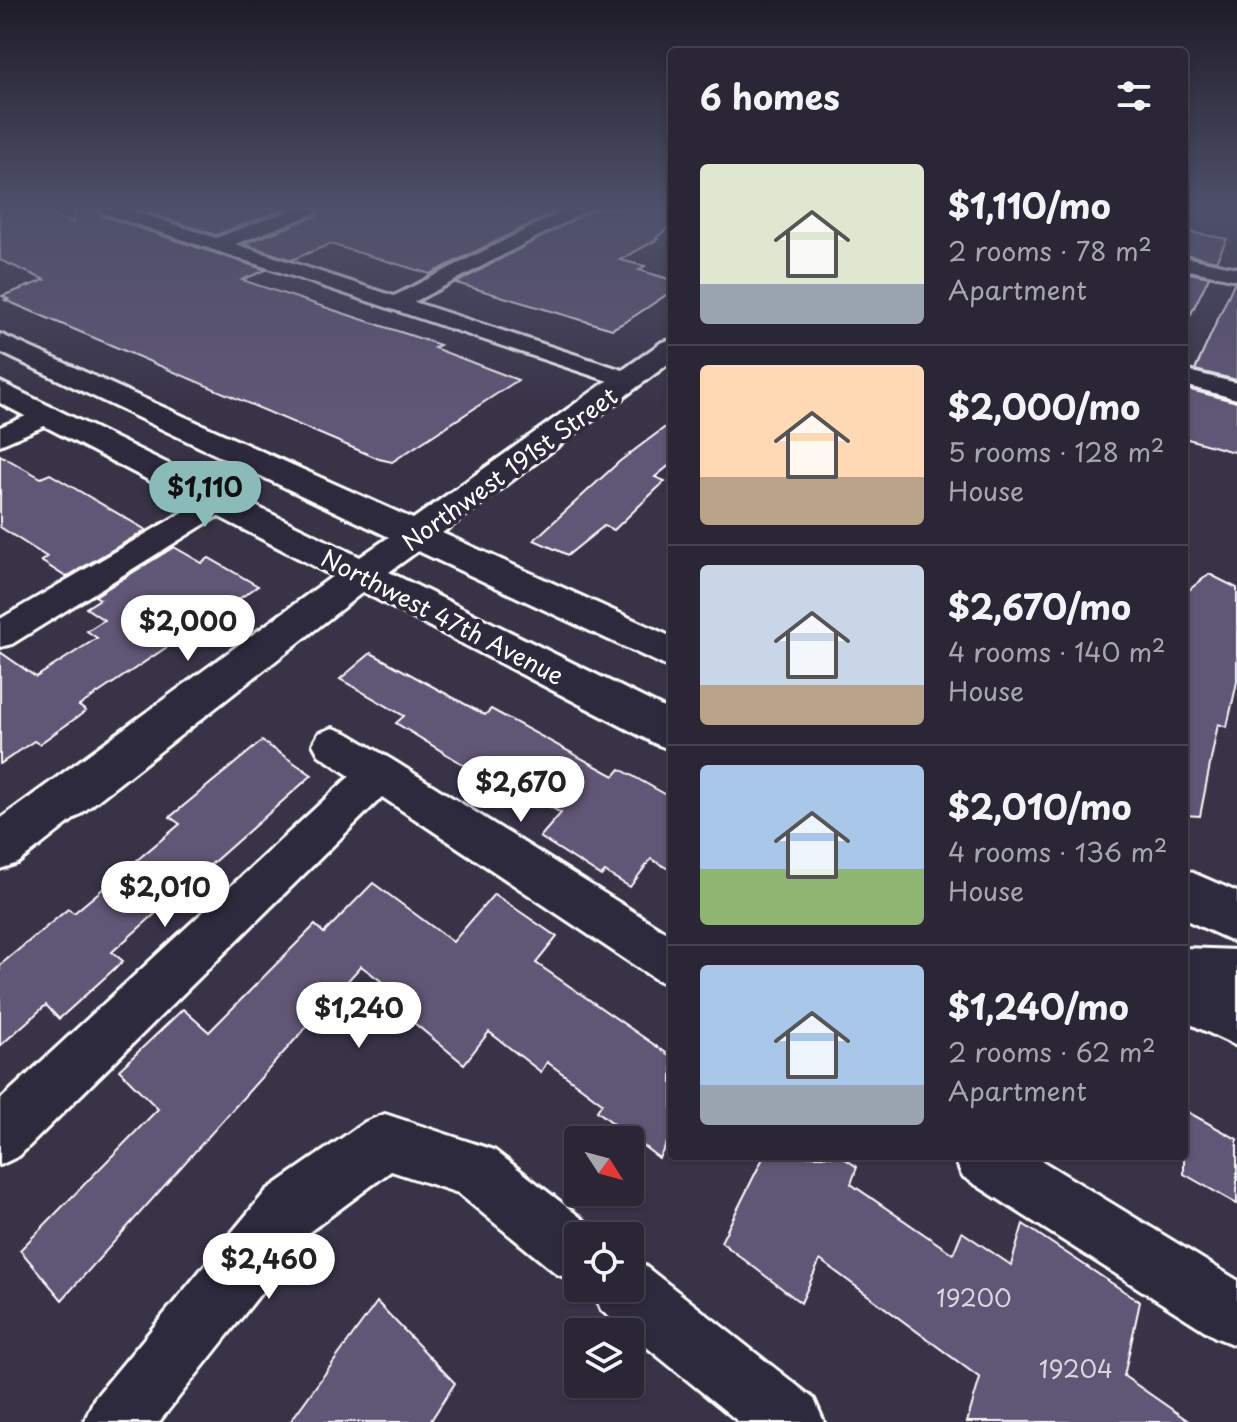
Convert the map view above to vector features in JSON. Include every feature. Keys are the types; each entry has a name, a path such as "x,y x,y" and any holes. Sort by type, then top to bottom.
{"main road":[{"path":"0,342 668,652"},
{"name":"Northwest 191st Street","path":"0,847 362,574 668,351"},
{"name":"Northwest 47th Avenue","path":"0,391 668,730"},
{"path":"1188,895 1237,918"},
{"path":"1188,976 1237,978"},
{"path":"1188,993 1237,1017"}],"street":[{"path":"315,275 629,380"},
{"path":"398,302 450,275"},
{"path":"1188,378 1237,391"},
{"path":"0,437 47,415"},
{"path":"8,620 219,503"},
{"path":"333,744 668,960"},
{"path":"0,1137 380,773"},
{"path":"117,1422 288,1211 385,1142 474,1170 564,1242"},
{"path":"988,1160 1237,1315"},
{"path":"641,1302 791,1422"}],"building":[{"path":"35,275 253,275 242,280 440,345 434,348 518,380 392,462 5,300 8,299 2,296 45,280"},
{"path":"470,275 657,275 668,279 668,294 612,329 456,283"},
{"path":"1188,275 1209,277 1188,320"},
{"path":"1234,283 1237,283 1237,380 1195,370"},
{"path":"1188,389 1237,402 1237,453 1188,439"},
{"path":"668,425 668,466 655,477 665,481 614,530 604,526 568,555 534,540 620,461"},
{"path":"0,455 41,478 50,474 146,530 66,577 41,561 47,557 0,527"},
{"path":"174,547 202,563 209,558 258,586 79,706 86,711 39,744 34,741 0,764 0,652 36,677 97,638 87,631 104,620 86,608 100,599 95,596"},
{"path":"1209,574 1237,588 1237,682 1227,727 1218,724 1200,816 1188,815 1188,591"},
{"path":"371,653 485,715 491,709 614,776 620,769 668,796 668,869 651,859 630,887 605,872 601,876 540,837 561,813 495,776 490,781 396,723 404,716 340,679"},
{"path":"262,741 312,775 112,952 123,961 59,1019 46,1005 0,1046 0,965 68,909 74,913 180,824 170,817"},
{"path":"373,883 453,942 494,894 557,937 536,963 668,1054 668,1141 659,1158 644,1147 644,1126 617,1126 597,1111 602,1103 547,1062 541,1072 489,1032 464,1064 408,1018 417,1008 361,966 62,1300 20,1250 158,1109 119,1070 183,1009 209,1032 315,925 324,933"},
{"path":"1188,1112 1237,1139 1237,1204 1184,1174 1184,1160 1188,1160"},
{"path":"762,1160 847,1160 857,1167 851,1184 953,1254 962,1232 1011,1265 1023,1224 1140,1302 1124,1376 1190,1422 967,1422 980,1378 820,1260 801,1303 721,1242"},
{"path":"377,1302 455,1383 430,1422 290,1422"}]}
